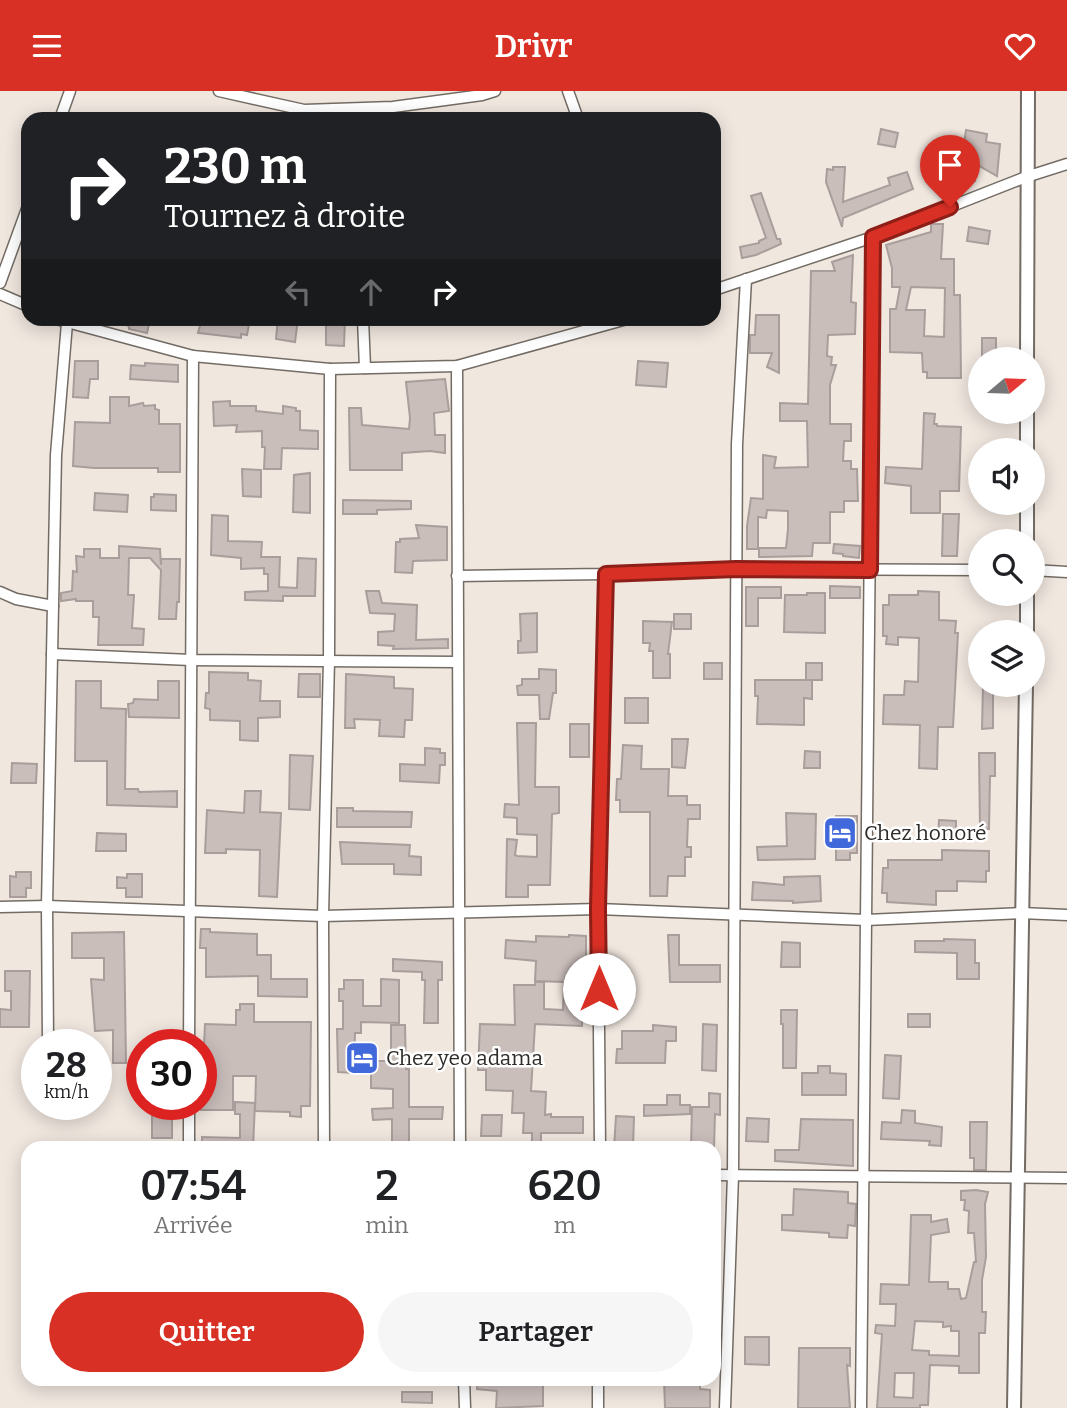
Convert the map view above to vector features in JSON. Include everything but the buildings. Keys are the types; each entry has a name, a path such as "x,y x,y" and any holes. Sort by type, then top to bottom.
{"street":[{"path":"62,112 70,91"},
{"path":"219,91 304,110 329,112"},
{"path":"365,112 495,91"},
{"path":"568,91 576,112"},
{"path":"1027,347 1028,91"},
{"path":"721,288 873,237 1067,164"},
{"path":"0,283 21,225"},
{"path":"862,1408 873,237"},
{"path":"726,1408 733,1175 737,444 746,279"},
{"path":"0,294 21,303"},
{"path":"48,1029 47,906 57,454 67,326"},
{"path":"78,326 192,356 330,369 457,366 602,326"},
{"path":"363,326 365,368"},
{"path":"189,1029 192,356"},
{"path":"457,366 460,1141"},
{"path":"324,1141 323,916 329,660 330,369"},
{"path":"457,576 736,569 968,570"},
{"path":"1045,571 1067,572"},
{"path":"600,1141 598,909 606,574"},
{"path":"0,592 16,599 53,606"},
{"path":"52,654 191,660 457,663"},
{"path":"1014,1408 1026,697"},
{"path":"0,907 47,906 323,916 598,909 866,920 1021,913 1067,915"},
{"path":"189,1120 189,1141"},
{"path":"721,1175 1067,1178"},
{"path":"464,1386 465,1408"},
{"path":"598,1386 598,1408"}],"place":[{"name":"Chez honoré","path":"840,833"},
{"name":"Chez yeo adama","path":"362,1058"}],"route":[{"path":"599,989 598,909 606,574 736,569 870,570 873,237 950,207"}]}
